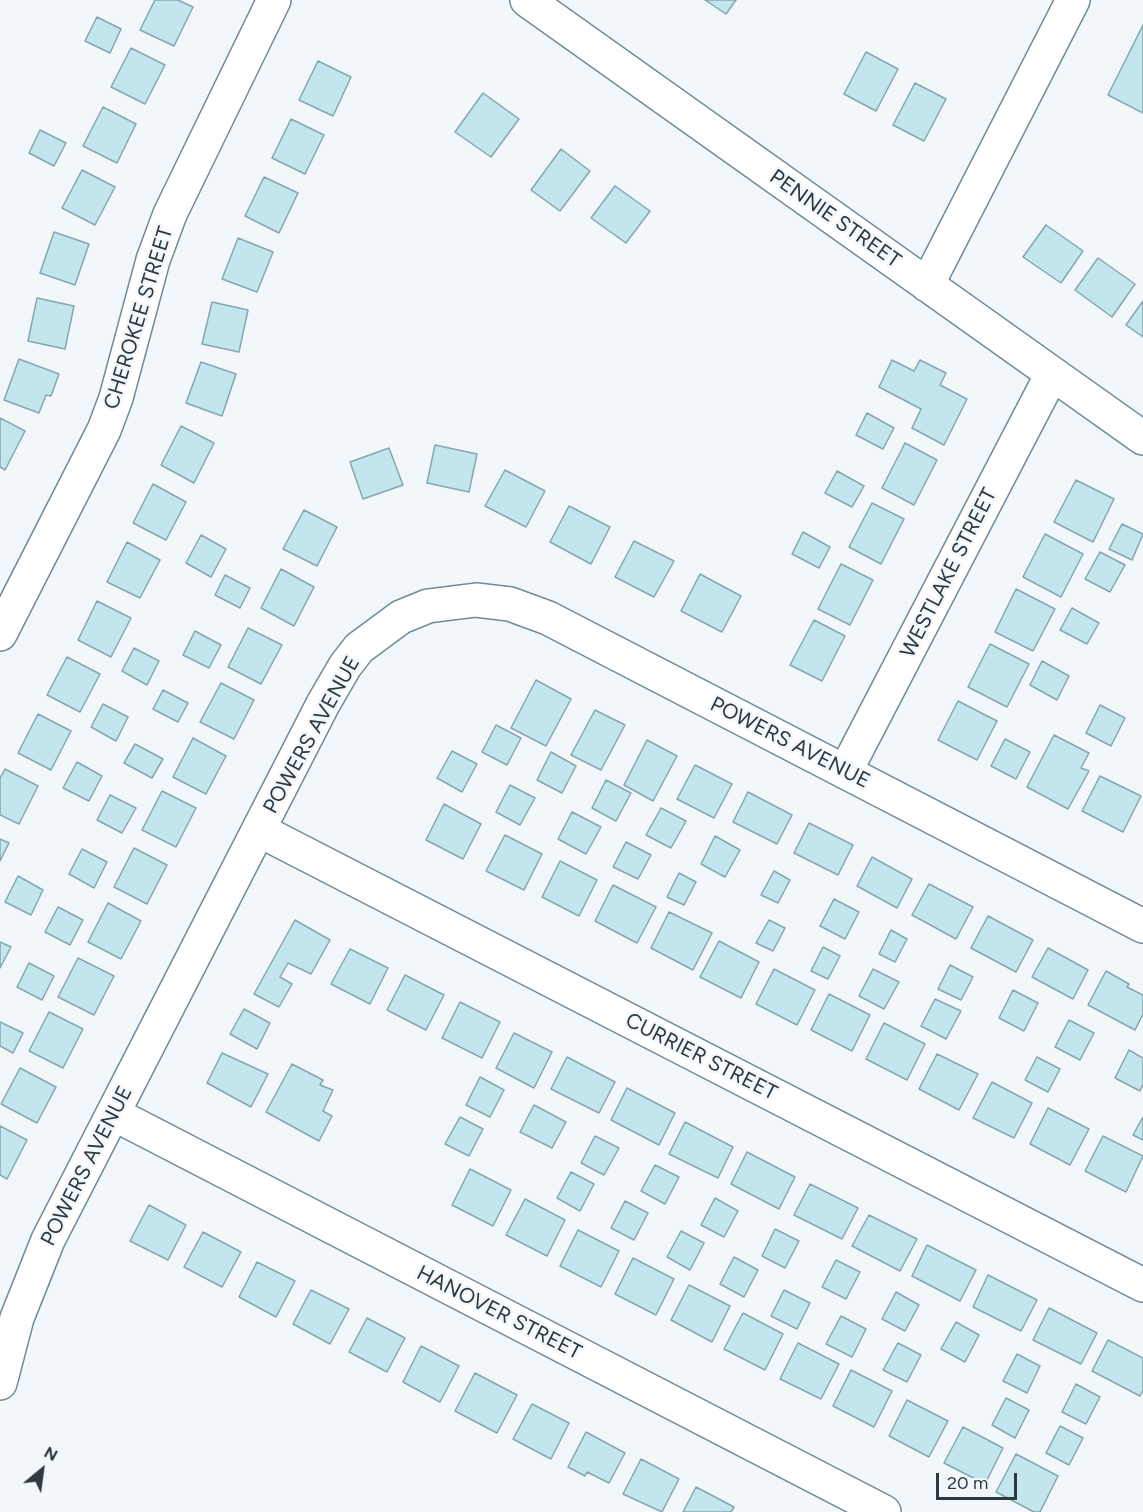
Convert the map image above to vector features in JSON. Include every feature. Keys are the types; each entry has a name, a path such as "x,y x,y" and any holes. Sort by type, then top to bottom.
{"street":[{"name":"CHEROKEE STREET","path":"0,634 104,430 116,398 153,260 170,214 274,0"},
{"name":"PENNIE STREET","path":"527,0 1143,438"},
{"path":"927,285 1073,0"},
{"name":"WESTLAKE STREET","path":"845,772 1052,374"},
{"name":"POWERS AVENUE","path":"0,1383 9,1315 323,704 345,666 359,648 379,631 401,617 450,601 476,600 510,604 548,618 1143,926"},
{"name":"CURRIER STREET","path":"259,830 1143,1285"},
{"name":"HANOVER STREET","path":"114,1114 884,1512"}],"building":[{"path":"155,0 178,0 193,7 174,46 140,30"},
{"path":"705,0 736,0 726,14"},
{"path":"97,17 121,29 110,53 85,41"},
{"path":"1143,25 1143,113 1108,95"},
{"path":"131,48 165,65 145,104 111,87"},
{"path":"866,52 898,69 876,111 844,94"},
{"path":"318,61 351,77 333,116 299,100"},
{"path":"915,83 946,99 924,141 893,125"},
{"path":"483,93 519,119 491,157 455,132"},
{"path":"103,107 136,124 117,163 83,146"},
{"path":"291,119 324,135 305,174 272,158"},
{"path":"40,130 66,143 54,166 29,153"},
{"path":"561,149 590,171 560,211 531,190"},
{"path":"82,170 115,187 95,225 62,208"},
{"path":"264,177 298,193 279,233 245,216"},
{"path":"615,186 650,211 626,243 591,218"},
{"path":"1046,225 1083,251 1061,283 1023,257"},
{"path":"54,232 89,244 75,285 40,273"},
{"path":"238,238 273,252 257,292 222,279"},
{"path":"1098,258 1135,284 1112,317 1075,290"},
{"path":"37,298 74,306 65,349 28,341"},
{"path":"1143,301 1143,337 1126,325"},
{"path":"212,302 248,310 239,352 202,344"},
{"path":"19,359 59,374 51,396 46,395 39,413 4,400"},
{"path":"892,360 914,371 920,360 946,373 940,385 967,399 944,445 912,428 921,409 879,387"},
{"path":"201,362 236,374 222,416 186,403"},
{"path":"867,413 894,428 883,449 856,435"},
{"path":"0,418 25,431 5,470 0,467"},
{"path":"181,426 214,443 194,483 161,465"},
{"path":"905,443 937,460 914,505 882,488"},
{"path":"435,445 477,454 469,492 427,483"},
{"path":"389,448 403,485 363,499 350,462"},
{"path":"505,470 545,491 526,527 485,506"},
{"path":"837,471 864,486 852,507 825,493"},
{"path":"1076,480 1114,499 1093,542 1054,522"},
{"path":"153,484 186,502 166,540 133,523"},
{"path":"872,503 904,519 881,564 849,547"},
{"path":"569,506 610,527 591,564 550,542"},
{"path":"304,510 337,527 317,566 283,549"},
{"path":"1122,524 1143,534 1132,560 1109,549"},
{"path":"803,532 830,547 819,568 792,554"},
{"path":"1045,534 1083,554 1061,597 1023,577"},
{"path":"201,535 226,549 211,577 186,563"},
{"path":"634,541 674,561 654,597 615,577"},
{"path":"127,542 160,560 140,598 107,582"},
{"path":"1100,552 1125,565 1110,592 1085,579"},
{"path":"841,564 873,580 850,625 818,609"},
{"path":"281,569 314,587 294,626 261,608"},
{"path":"700,574 741,596 722,632 681,611"},
{"path":"225,575 250,588 240,608 215,595"},
{"path":"1016,589 1055,609 1033,651 995,632"},
{"path":"97,601 131,618 111,657 78,640"},
{"path":"1072,608 1099,623 1087,644 1060,630"},
{"path":"814,620 845,636 822,681 790,665"},
{"path":"248,628 282,645 261,684 228,667"},
{"path":"195,631 221,645 209,668 183,655"},
{"path":"990,644 1029,664 1007,707 968,687"},
{"path":"134,648 159,661 147,685 122,671"},
{"path":"67,657 100,674 80,712 47,695"},
{"path":"1042,661 1069,676 1057,700 1030,685"},
{"path":"536,680 571,699 546,746 511,728"},
{"path":"221,683 254,700 234,739 200,722"},
{"path":"163,690 188,703 178,722 153,709"},
{"path":"958,701 997,721 977,760 938,740"},
{"path":"103,704 128,717 116,741 91,727"},
{"path":"1100,705 1125,718 1111,746 1086,733"},
{"path":"595,710 625,725 601,770 571,755"},
{"path":"38,714 71,731 51,770 18,753"},
{"path":"496,725 521,738 507,765 482,752"},
{"path":"1054,735 1089,753 1081,768 1089,771 1068,809 1027,787"},
{"path":"193,738 226,756 206,794 173,777"},
{"path":"1005,739 1030,752 1016,779 991,766"},
{"path":"647,740 677,756 653,801 624,785"},
{"path":"135,744 163,759 152,778 124,763"},
{"path":"452,751 477,764 462,792 437,778"},
{"path":"551,752 576,766 562,793 537,780"},
{"path":"77,762 102,776 89,801 63,788"},
{"path":"695,765 732,784 714,818 677,799"},
{"path":"5,769 38,786 19,824 0,815 0,778"},
{"path":"1100,776 1141,796 1123,832 1082,811"},
{"path":"606,780 631,793 616,821 592,808"},
{"path":"510,785 535,798 520,825 496,812"},
{"path":"162,791 196,808 176,847 142,830"},
{"path":"748,792 792,815 777,844 733,822"},
{"path":"110,795 136,808 122,833 97,820"},
{"path":"444,804 481,824 463,859 426,840"},
{"path":"661,808 686,821 671,848 646,835"},
{"path":"572,812 601,827 586,854 558,839"},
{"path":"809,823 853,845 838,875 794,853"},
{"path":"505,835 542,854 524,890 486,871"},
{"path":"715,836 740,850 725,877 701,864"},
{"path":"0,839 9,843 0,861"},
{"path":"626,842 651,855 638,879 613,867"},
{"path":"134,848 167,865 147,904 114,887"},
{"path":"82,849 107,862 94,888 69,874"},
{"path":"872,857 912,879 897,908 857,886"},
{"path":"560,861 597,880 579,916 542,897"},
{"path":"774,871 790,880 778,903 761,895"},
{"path":"679,873 696,882 684,905 667,897"},
{"path":"18,876 43,890 31,915 5,902"},
{"path":"929,884 973,907 956,939 912,915"},
{"path":"613,885 656,907 637,943 595,921"},
{"path":"834,899 859,912 845,939 820,926"},
{"path":"108,903 141,921 121,959 88,942"},
{"path":"58,907 83,920 70,945 45,932"},
{"path":"669,912 712,933 693,970 651,948"},
{"path":"988,916 1033,940 1016,972 971,948"},
{"path":"295,920 330,940 311,974 288,963 280,977 292,984 279,1007 254,994"},
{"path":"769,920 785,928 773,951 756,943"},
{"path":"891,930 907,939 895,962 879,954"},
{"path":"719,941 759,962 741,998 700,977"},
{"path":"0,942 11,947 0,968"},
{"path":"823,947 840,956 828,979 811,971"},
{"path":"1048,948 1088,970 1073,999 1032,977"},
{"path":"350,949 388,968 370,1004 331,984"},
{"path":"78,958 114,976 94,1015 58,997"},
{"path":"29,963 54,976 42,1000 17,987"},
{"path":"950,965 973,977 961,1000 938,989"},
{"path":"774,969 815,990 797,1025 756,1004"},
{"path":"873,969 899,982 884,1009 859,996"},
{"path":"1106,971 1129,984 1127,987 1143,995 1143,1014 1135,1030 1088,1005"},
{"path":"405,975 444,995 426,1030 387,1010"},
{"path":"1013,990 1038,1003 1024,1031 999,1018"},
{"path":"829,994 870,1015 852,1051 811,1030"},
{"path":"935,999 961,1011 946,1039 921,1026"},
{"path":"460,1002 500,1022 482,1058 442,1038"},
{"path":"244,1009 270,1023 257,1049 230,1034"},
{"path":"49,1012 83,1029 63,1068 29,1051"},
{"path":"1069,1020 1094,1033 1080,1060 1055,1047"},
{"path":"0,1022 23,1033 13,1053 0,1046"},
{"path":"884,1023 925,1044 907,1080 866,1059"},
{"path":"514,1033 552,1052 534,1088 496,1068"},
{"path":"1129,1050 1143,1058 1143,1084 1140,1091 1115,1078"},
{"path":"222,1053 268,1074 251,1107 207,1083"},
{"path":"937,1054 978,1074 959,1110 919,1089"},
{"path":"567,1057 615,1082 599,1113 551,1089"},
{"path":"1037,1057 1060,1069 1048,1092 1025,1080"},
{"path":"292,1064 323,1080 320,1085 333,1090 323,1111 332,1116 319,1141 266,1112"},
{"path":"20,1068 56,1087 37,1123 1,1104"},
{"path":"480,1077 504,1090 490,1117 466,1105"},
{"path":"992,1082 1032,1103 1014,1138 973,1118"},
{"path":"627,1088 675,1113 659,1145 611,1120"},
{"path":"534,1105 566,1122 552,1148 520,1132"},
{"path":"1048,1108 1089,1129 1070,1165 1030,1144"},
{"path":"460,1117 483,1129 469,1156 445,1144"},
{"path":"1143,1117 1143,1140 1133,1135"},
{"path":"685,1122 733,1147 718,1178 669,1154"},
{"path":"0,1126 27,1140 7,1179 0,1175"},
{"path":"595,1136 619,1148 604,1175 581,1163"},
{"path":"1103,1136 1143,1156 1126,1192 1085,1171"},
{"path":"747,1152 795,1177 779,1209 731,1184"},
{"path":"655,1165 679,1177 665,1204 641,1191"},
{"path":"470,1169 511,1190 493,1226 452,1205"},
{"path":"571,1172 594,1184 580,1211 557,1198"},
{"path":"810,1184 858,1208 842,1239 794,1215"},
{"path":"715,1198 738,1211 724,1237 701,1225"},
{"path":"525,1199 565,1220 547,1256 506,1235"},
{"path":"625,1201 648,1213 634,1240 611,1228"},
{"path":"149,1205 186,1225 168,1260 130,1241"},
{"path":"869,1215 917,1239 900,1271 852,1246"},
{"path":"775,1229 799,1241 785,1268 762,1256"},
{"path":"578,1230 619,1251 601,1287 560,1266"},
{"path":"681,1231 704,1243 690,1270 667,1257"},
{"path":"203,1232 241,1252 222,1287 184,1267"},
{"path":"927,1245 976,1270 960,1301 912,1276"},
{"path":"734,1257 758,1270 744,1297 720,1284"},
{"path":"633,1258 674,1279 656,1315 615,1294"},
{"path":"836,1260 860,1272 846,1299 822,1287"},
{"path":"257,1262 295,1281 276,1317 239,1297"},
{"path":"988,1275 1037,1300 1021,1331 973,1307"},
{"path":"689,1285 730,1306 712,1342 671,1320"},
{"path":"311,1290 349,1309 330,1344 293,1324"},
{"path":"784,1290 810,1303 797,1329 771,1316"},
{"path":"896,1292 919,1305 905,1331 882,1319"},
{"path":"1049,1308 1097,1333 1081,1364 1033,1340"},
{"path":"743,1313 783,1334 765,1370 724,1349"},
{"path":"841,1316 866,1329 852,1357 826,1344"},
{"path":"367,1318 405,1338 387,1372 349,1352"},
{"path":"956,1322 979,1335 965,1362 941,1349"},
{"path":"1108,1340 1143,1358 1143,1390 1140,1396 1092,1371"},
{"path":"798,1343 839,1364 821,1399 780,1379"},
{"path":"898,1343 921,1355 907,1382 883,1370"},
{"path":"421,1346 459,1366 440,1402 403,1382"},
{"path":"1017,1354 1040,1366 1027,1393 1003,1381"},
{"path":"851,1370 892,1391 874,1427 833,1406"},
{"path":"475,1373 517,1395 497,1433 455,1411"},
{"path":"1076,1384 1100,1397 1086,1424 1062,1412"},
{"path":"1006,1398 1029,1410 1015,1438 992,1425"},
{"path":"907,1400 948,1421 929,1457 889,1436"},
{"path":"532,1404 569,1423 551,1459 513,1439"},
{"path":"1060,1426 1083,1438 1069,1465 1046,1453"},
{"path":"963,1427 1003,1448 985,1484 944,1463"},
{"path":"586,1432 625,1453 609,1483 587,1472 585,1476 568,1467"},
{"path":"1016,1454 1058,1476 1040,1512 1034,1512 996,1492"},
{"path":"641,1459 679,1479 662,1512 623,1494"},
{"path":"696,1487 734,1507 731,1512 683,1512"}]}
